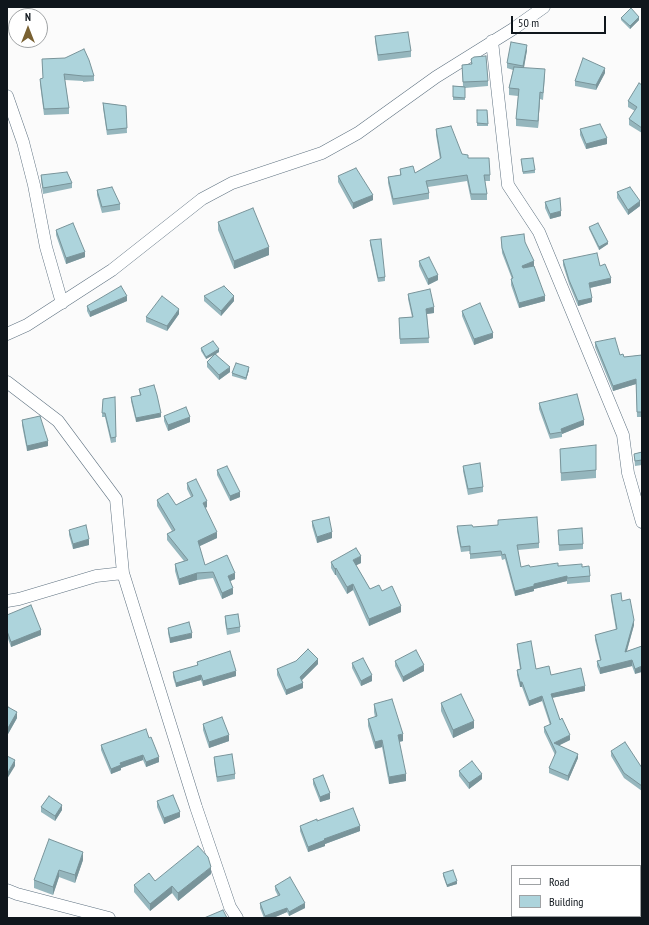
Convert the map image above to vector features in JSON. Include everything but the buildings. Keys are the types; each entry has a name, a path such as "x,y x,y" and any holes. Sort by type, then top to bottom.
{"street":[{"path":"7,334 27,325 112,270 202,199 232,183 322,153 358,133 436,77 513,29 544,7"},
{"path":"492,41 508,185 539,232 623,435 628,473 642,522"},
{"path":"7,96 23,142 34,185 46,247 62,303"},
{"path":"7,382 58,421 116,499 123,573 196,807 230,907 237,918"},
{"path":"7,601 19,599 96,576 123,573"},
{"path":"7,890 17,894 109,918"}]}
